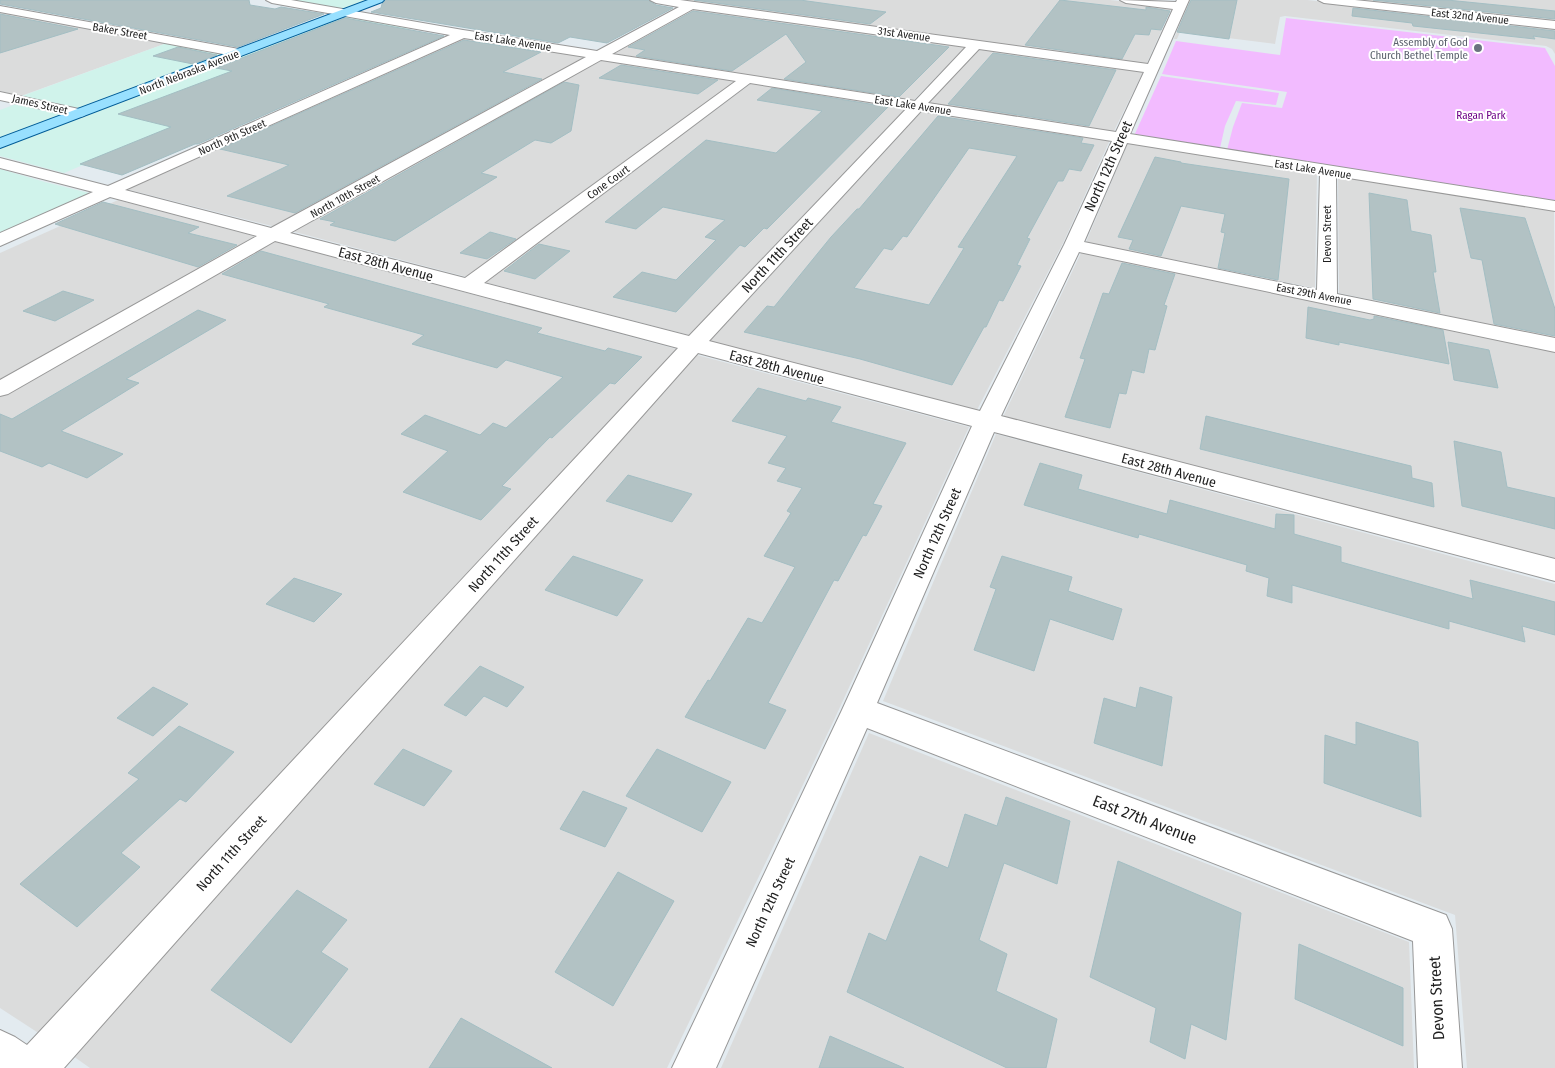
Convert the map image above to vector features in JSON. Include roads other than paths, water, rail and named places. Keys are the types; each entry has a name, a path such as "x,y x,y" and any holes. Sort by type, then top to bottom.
{"main road":[{"name":"North Nebraska Avenue","path":"0,143 378,0"}],"street":[{"name":"East Lake Avenue","path":"272,0 463,34 600,54 1555,206"},
{"name":"31st Avenue","path":"656,0 1153,68"},
{"path":"1126,0 1181,3"},
{"name":"East 32nd Avenue","path":"1324,0 1555,25"},
{"name":"North 12th Street","path":"694,1068 858,710 986,422 1073,245 1181,3"},
{"name":"North 10th Street","path":"0,389 274,234 691,5"},
{"name":"Baker Street","path":"0,9 239,53"},
{"name":"North 9th Street","path":"0,240 463,34"},
{"name":"North 11th Street","path":"35,1068 693,345 976,44"},
{"name":"Cone Court","path":"468,286 749,78"},
{"name":"James Street","path":"0,96 79,113"},
{"name":"East 28th Avenue","path":"0,163 1555,570"},
{"name":"Devon Street","path":"1327,296 1328,171"},
{"name":"East 29th Avenue","path":"1073,245 1327,296 1555,345"},
{"name":"East 27th Avenue","path":"858,710 1432,929"},
{"name":"Devon Street","path":"1432,929 1440,1068"},
{"path":"0,1052 23,1068"}],"place":[{"name":"Assembly of God Church Bethel Temple","path":"1478,48"}],"park label":[{"name":"Ragan Park","path":"1481,115"}]}
